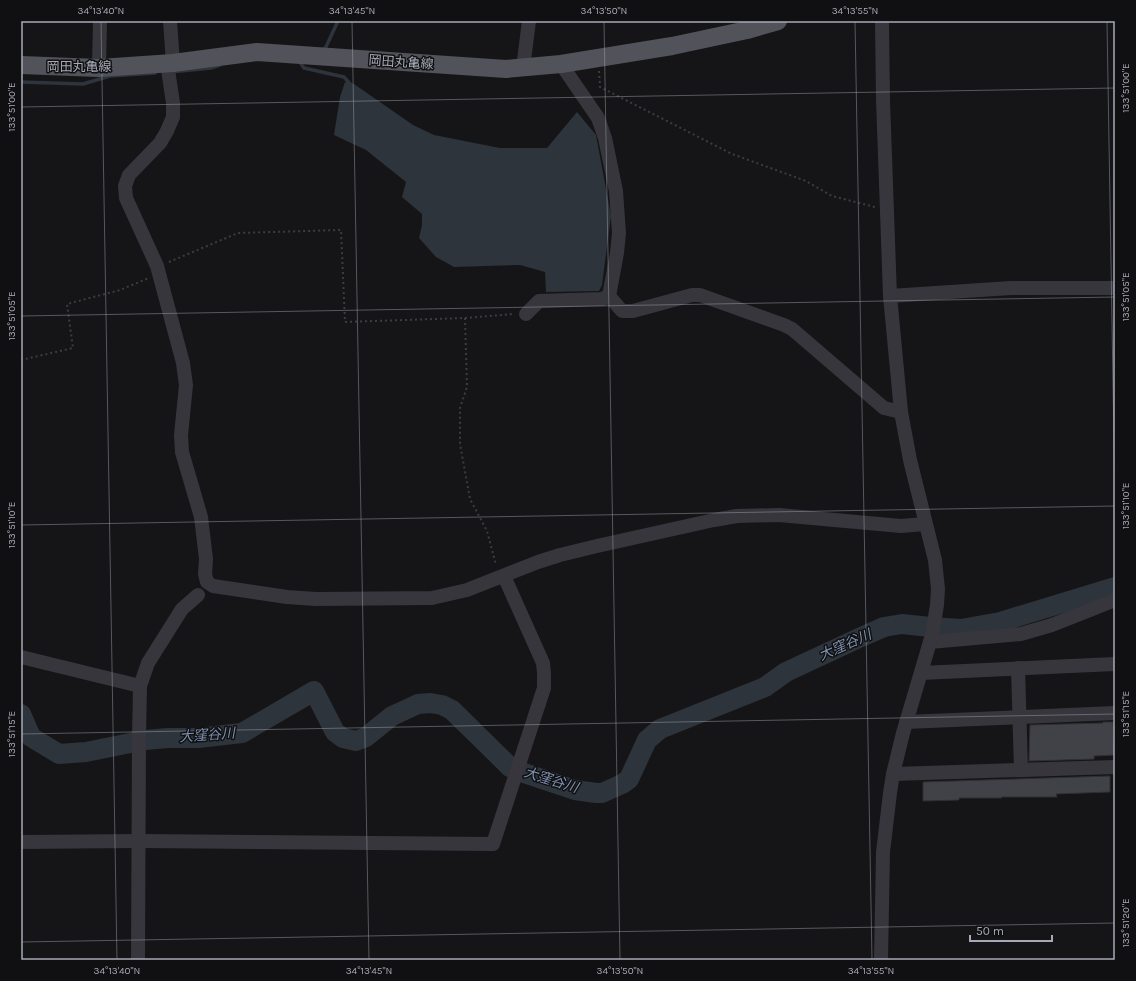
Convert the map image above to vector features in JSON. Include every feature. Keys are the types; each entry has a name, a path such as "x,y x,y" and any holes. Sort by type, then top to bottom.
{"main road":[{"name":"岡田丸亀線","path":"21,65 99,68 169,68 257,52 506,69 561,64 672,46 748,30 778,21"}],"street":[{"path":"99,68 100,21"},
{"path":"170,21 169,68 174,103 173,117 171,124 160,142 130,175 125,186 126,198 158,270 183,363 186,385 181,435 182,452 201,517 206,559 205,574 207,582 213,586 287,597 316,599 432,598 461,592 560,555 737,516 779,515 901,526 925,524"},
{"path":"523,68 530,21"},
{"path":"881,960 883,852 887,813 893,774 906,722 932,633 938,589 937,573 910,460 901,412 890,296 886,209 882,21"},
{"path":"561,64 598,118 605,138 616,191 619,233 617,253 608,296"},
{"path":"890,296 1010,288 1115,288"},
{"path":"608,296 622,311 633,311 692,295 700,295 784,325 792,329 884,408 901,412"},
{"path":"526,314 539,301 602,299 608,296"},
{"path":"21,842 139,841 493,844 544,688 543,663 502,577"},
{"path":"138,960 140,686 148,663 182,608 198,595"},
{"path":"932,633 1020,634 1052,625 1115,600"},
{"path":"21,657 140,686"},
{"path":"921,673 1115,664"},
{"path":"1018,668 1022,770"},
{"path":"906,722 1115,713"},
{"path":"893,774 1115,767"}],"path":[{"path":"599,57 600,88 732,154 806,181 832,196 886,209"},
{"path":"21,360 73,348 67,304 120,290 158,270 238,233 341,230 345,322 465,318 526,314"},
{"path":"465,318 467,386 460,408 460,444 470,499 487,532 502,577"}],"shaded area":[{"path":"345,82 354,84 413,125 434,135 500,148 547,148 577,112 596,135 611,216 602,285 599,291 546,292 545,272 520,265 454,267 436,257 419,238 422,225 422,214 402,197 406,182 366,150 334,135 340,97"}],"building":[{"path":"1113,722 1115,755 1094,756 1094,759 1029,761 1030,725"},
{"path":"1110,776 1110,792 1056,794 1057,797 959,798 959,800 923,801 923,782"}],"waterway":[{"path":"323,49 325,49 338,21"},
{"path":"299,61 304,68 344,77 352,86"},
{"path":"171,72 211,68 220,65"},
{"path":"21,82 83,84 110,76 155,73"},
{"name":"大窪谷川","path":"21,714 31,737 59,754 86,752 145,740 198,738 242,733 314,691 335,732 343,738 356,741 366,737 392,716 418,704 430,703 442,705 452,710 510,767 575,790 602,793 622,784 629,779 647,740 660,729 765,687 786,672 884,627 902,624 961,629 1000,622 1115,587"}]}
